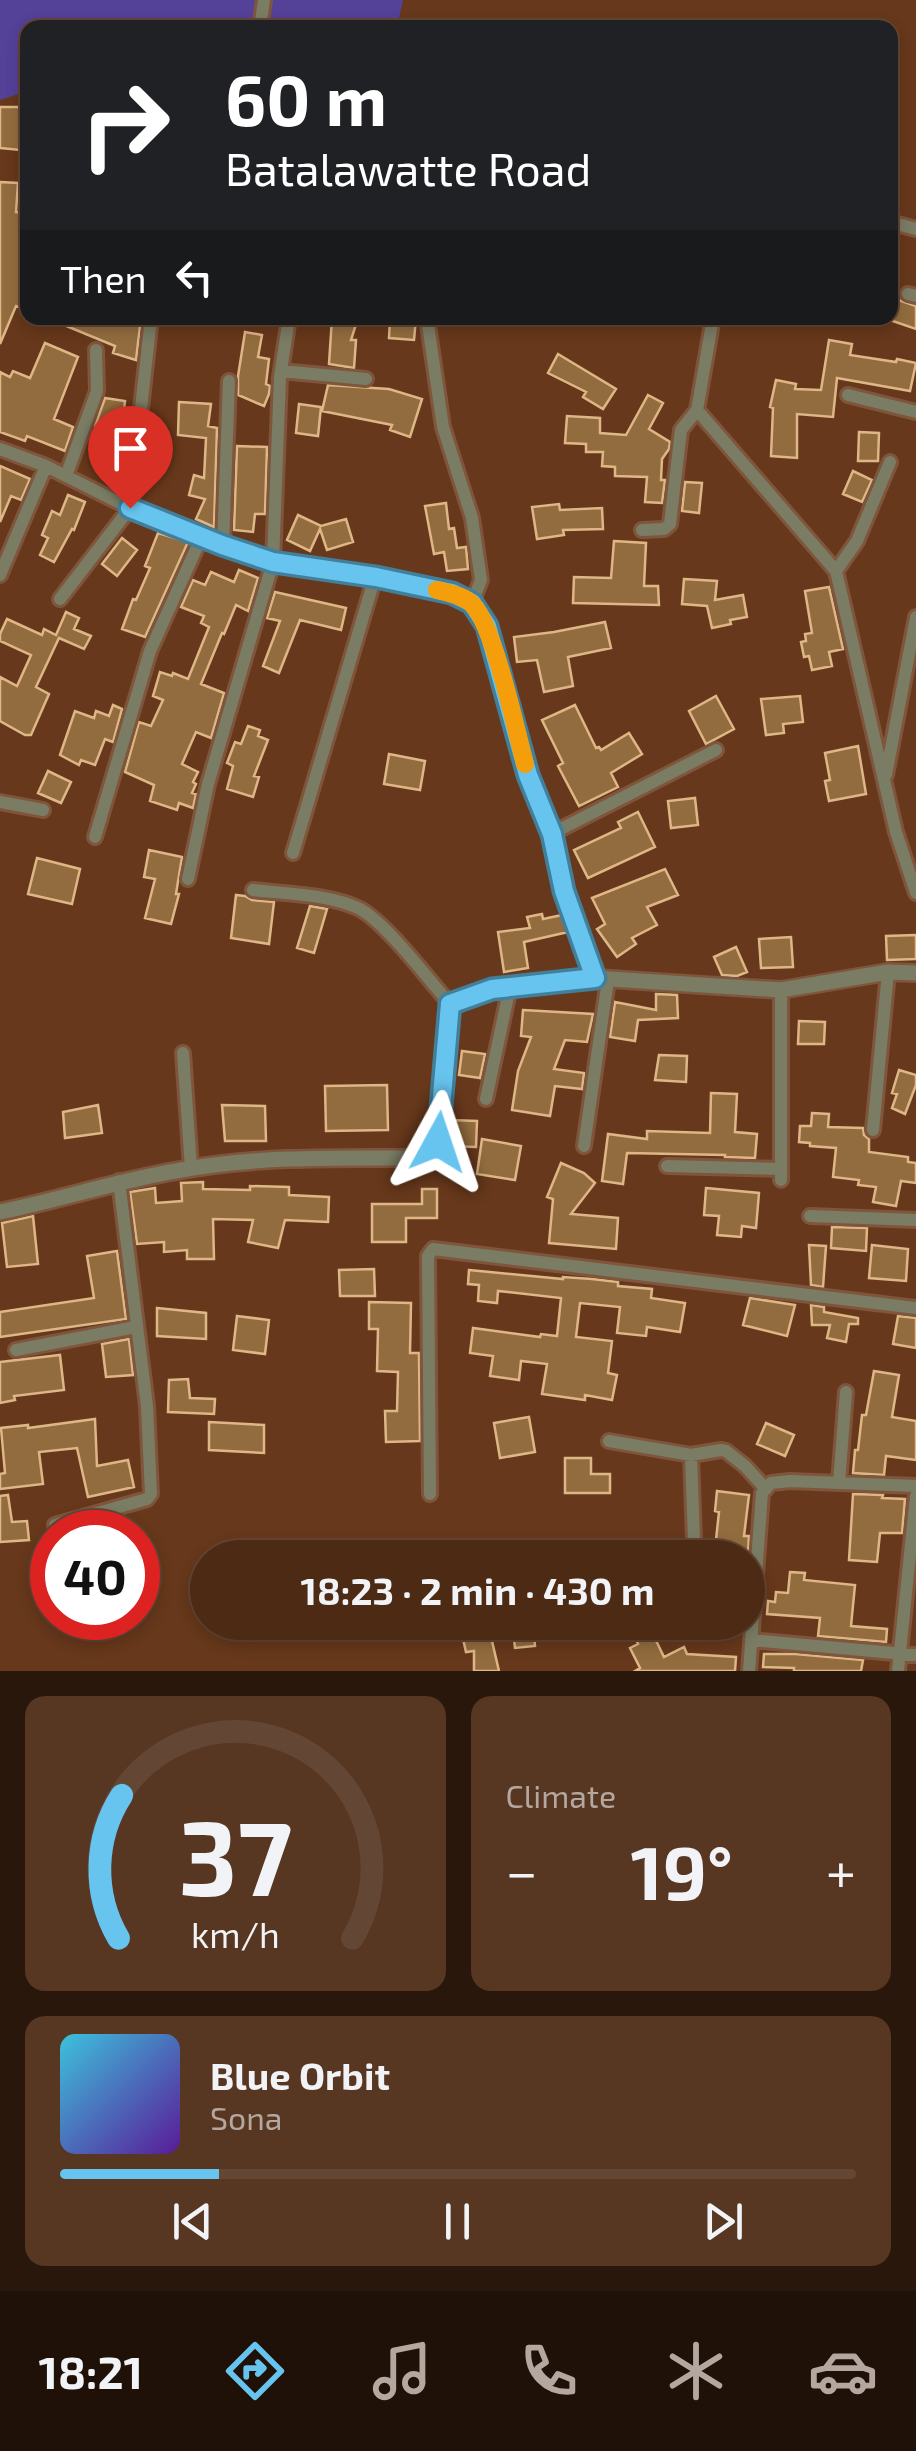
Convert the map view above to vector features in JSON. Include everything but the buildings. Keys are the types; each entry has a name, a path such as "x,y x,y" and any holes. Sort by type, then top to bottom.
{"street":[{"path":"60,599 130,508 150,325"},
{"path":"188,878 208,784 273,562 281,371 288,325"},
{"path":"428,325 444,427 472,518 482,580 472,603"},
{"path":"642,530 664,530 670,524 681,430 697,410 711,325"},
{"path":"66,476 96,392 96,350"},
{"path":"281,371 366,379"},
{"path":"222,545 228,381"},
{"path":"848,394 916,412"},
{"path":"697,410 836,572 896,832 916,892"},
{"path":"0,450 46,466 130,508 273,562 376,577 452,593 472,603 487,626 528,775 552,834 564,891 601,979 584,1146"},
{"path":"836,572 857,541 890,462"},
{"path":"0,574 46,466"},
{"path":"95,837 150,650 202,536"},
{"path":"294,853 376,577"},
{"path":"885,783 916,617"},
{"path":"552,834 716,750"},
{"path":"0,802 43,810"},
{"path":"1,1211 119,1181 192,1168 292,1158 416,1158 432,1153 438,1142 450,1004 378,922 358,908 318,897 254,890"},
{"path":"450,1004 492,989 601,979 781,990 888,972 916,973"},
{"path":"873,1130 888,972"},
{"path":"486,1099 510,987"},
{"path":"667,1166 780,1175 781,990"},
{"path":"183,1053 192,1168"},
{"path":"107,1510 150,1497 147,1406 119,1181"},
{"path":"810,1216 916,1220"},
{"path":"430,1494 428,1256 434,1249 916,1308"},
{"path":"16,1350 136,1327"},
{"path":"839,1483 846,1392"},
{"path":"609,1441 692,1454 721,1450 745,1466 766,1489"},
{"path":"692,1454 694,1540"},
{"path":"759,1540 762,1493 771,1483 916,1486"},
{"path":"898,1671 916,1496"},
{"path":"749,1671 752,1640 916,1655"}],"shaded area":[{"path":"0,0 403,0 399,20 20,20 20,93 0,100"}],"slow traffic":[{"path":"437,590 472,603 487,626 525,764"}],"route":[{"path":"130,508 273,562 452,593 472,603 487,626 528,775 552,834 564,891 595,978 492,989 450,1004 438,1142"}]}
